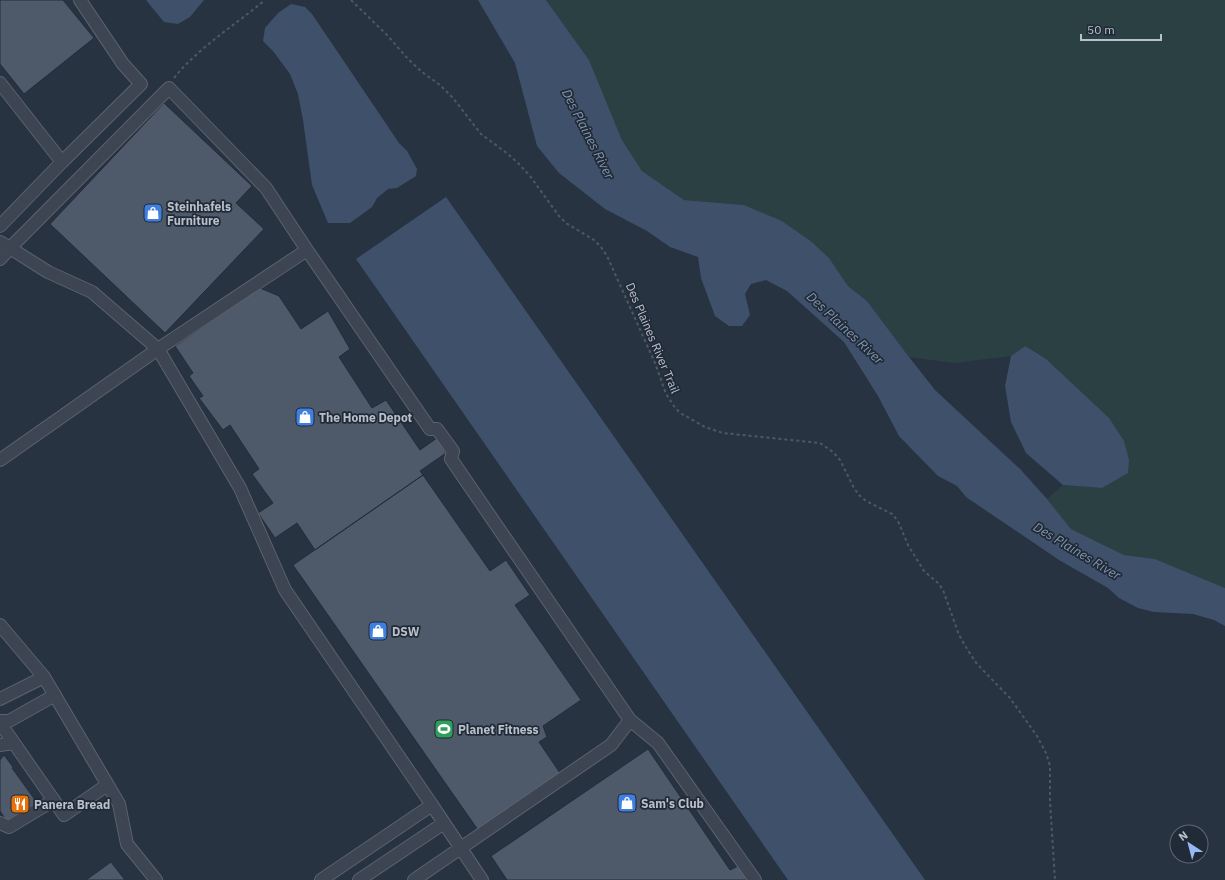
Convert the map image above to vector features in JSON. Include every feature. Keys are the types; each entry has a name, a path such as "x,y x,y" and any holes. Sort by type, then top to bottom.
{"lane":[{"path":"72,0 101,32"},
{"path":"0,226 141,84 123,64 80,0"},
{"path":"0,83 62,162"},
{"path":"0,259 5,245 169,88 266,188 430,429 437,429 453,451 451,459 630,720 658,743 755,880"},
{"path":"5,245 48,272 92,292 158,349 240,488 286,590 461,848 476,878"},
{"path":"0,460 158,349 307,250"},
{"path":"0,625 44,677 119,804 127,844 156,880"},
{"path":"0,699 44,677"},
{"path":"55,696 9,721 0,722 64,815 107,785"},
{"path":"414,880 611,745 630,720"},
{"path":"0,745 14,743"},
{"path":"0,823 10,827 54,800"},
{"path":"321,880 432,805"},
{"path":"359,880 444,823"}],"path":[{"path":"169,88 173,78 183,66 265,0"},
{"name":"Des Plaines River Trail","path":"351,0 388,36 408,59 422,72 440,85 453,98 481,134 518,163 530,176 559,216 566,223 594,240 601,247 607,256 655,363 666,394 676,409 705,427 723,433 820,443 833,452 840,460 859,495 866,501 892,514 898,521 908,545 922,568 943,590 959,635 967,649 977,664 1010,698 1027,720 1042,744 1050,766 1050,801 1055,880"}],"green space":[{"path":"546,0 1225,0 1225,588 1155,559 1124,555 1071,529 1047,499 1063,485 1102,488 1025,346 1011,356 954,363 909,357 867,301 848,286 829,258 812,242 782,221 744,205 684,200 642,171 622,140 589,60"}],"water":[{"path":"146,0 204,0 190,17 178,24 164,22"},
{"name":"Des Plaines River","path":"478,0 546,0 589,60 622,140 642,171 684,200 744,205 782,221 812,242 829,258 848,286 867,301 935,390 1021,470 1071,529 1124,555 1155,559 1225,588 1225,626 1214,620 1193,614 1154,612 1138,608 1119,598 1108,588 1059,560 966,497 957,486 938,476 899,436 878,396 844,342 787,291 766,280 751,284 745,294 750,315 742,326 729,326 715,316 701,278 698,257 670,247 647,231 605,209 559,173 537,146 515,63"},
{"path":"291,4 305,7 312,14 399,143 407,151 417,169 416,176 397,188 388,189 377,198 372,207 350,223 328,223 312,185 298,94 290,74 273,51 263,41 265,28 278,13"},
{"path":"446,197 925,880 788,880 356,259"},
{"path":"1025,346 1046,359 1109,418 1124,441 1129,460 1128,473 1102,488 1063,485 1026,453 1011,422 1005,386 1011,356"}],"building":[{"path":"0,0 63,0 94,38 24,94 0,64"},
{"name":"Steinhafels Furniture","path":"164,103 252,186 236,203 264,229 165,333 50,224"},
{"name":"The Home Depot","path":"260,288 279,296 301,329 328,311 350,349 339,357 372,408 386,400 420,450 437,438 446,453 420,471 423,475 315,550 297,523 275,538 258,513 273,503 252,474 259,469 230,425 223,430 199,398 203,396 189,376 193,373 175,346"},
{"path":"423,475 490,571 506,560 530,595 515,605 581,700 543,726 547,737 539,742 560,773 478,830 293,565"},
{"name":"Sam's Club","path":"648,749 730,870 738,866 747,880 507,880 491,856"},
{"path":"4,755 38,804 8,823 0,811 0,760"},
{"path":"111,862 125,880 86,880"}],"place":[{"name":"Steinhafels Furniture","path":"153,213"},
{"name":"The Home Depot","path":"305,417"},
{"name":"DSW","path":"378,631"},
{"name":"Planet Fitness","path":"444,729"},
{"name":"Sam's Club","path":"627,803"},
{"name":"Panera Bread","path":"20,804"}]}
